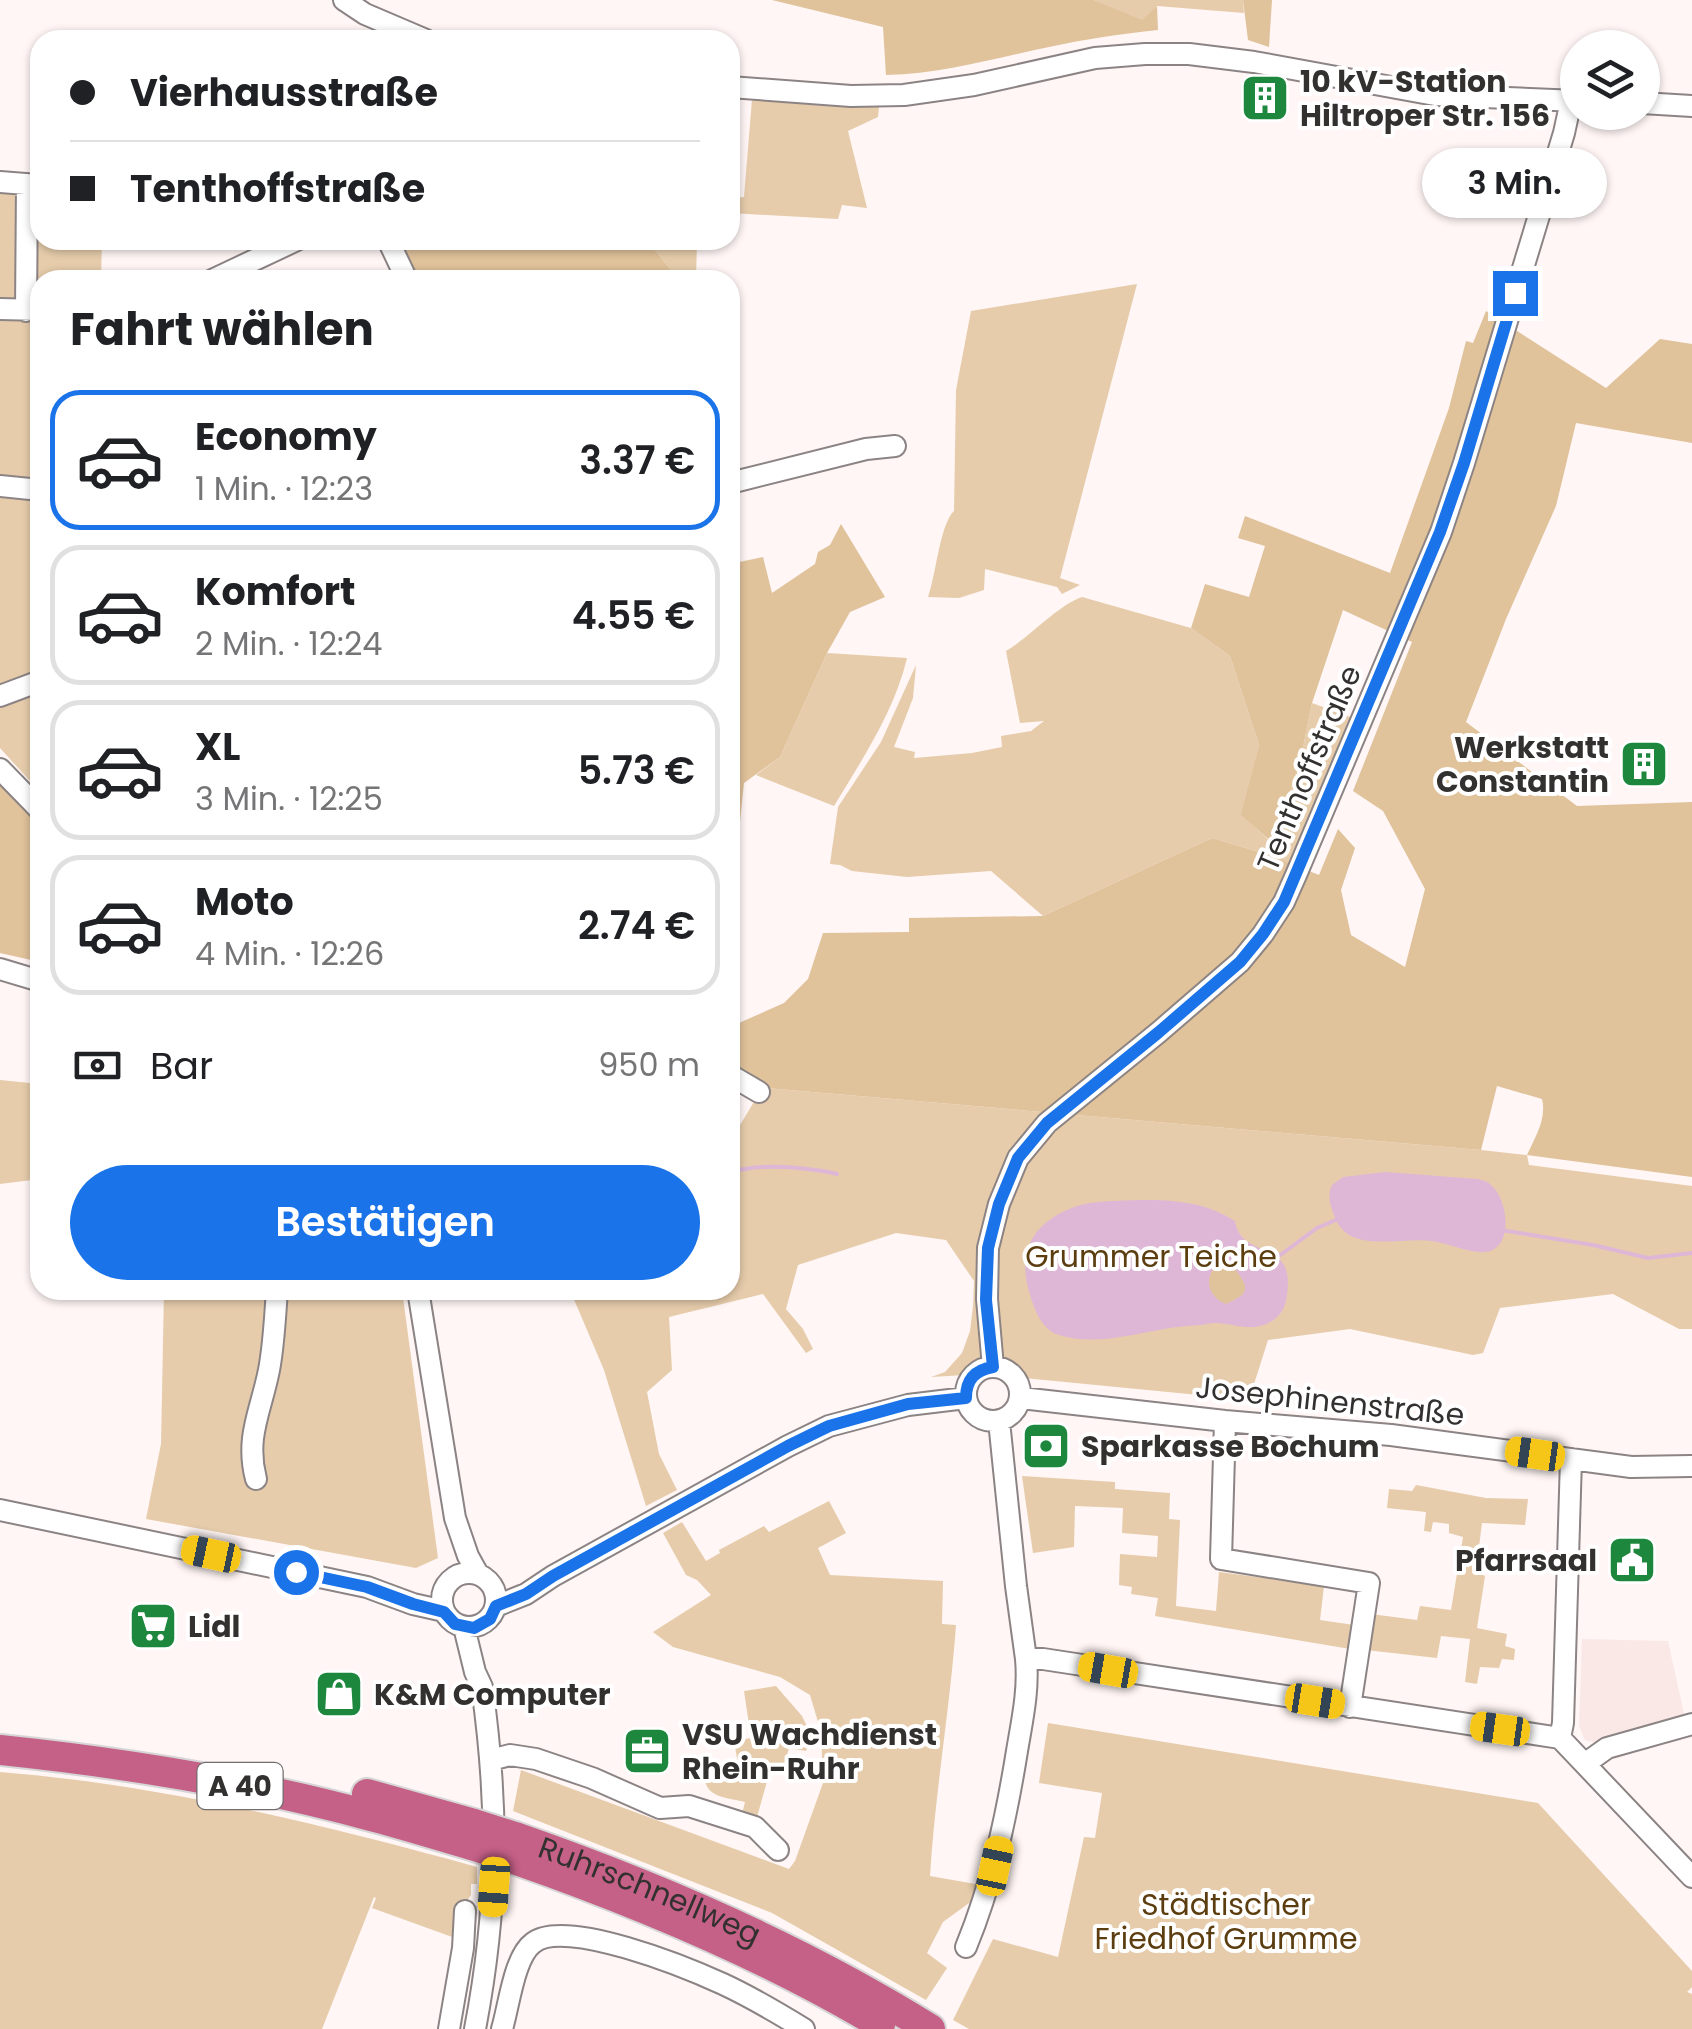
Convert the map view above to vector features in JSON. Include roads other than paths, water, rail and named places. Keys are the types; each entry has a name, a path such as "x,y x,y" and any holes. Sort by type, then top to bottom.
{"highway":[{"name":"Ruhrschnellweg","path":"0,1729 131,1746 380,1797 514,1848 630,1878 837,1976 927,2027"},
{"name":"Ruhrschnellweg","path":"0,1750 245,1787 475,1835"},
{"name":"Ruhrschnellweg","path":"514,1848 766,1962 889,2029"}],"street":[{"path":"344,0 403,30"},
{"path":"740,87 851,96 904,95 974,85 1096,58 1189,54 1436,95 1560,100"},
{"path":"1660,104 1692,106"},
{"name":"Tenthoffstraße","path":"993,1367 986,1300 988,1248 999,1204 1018,1158 1047,1123 1240,962 1284,902 1440,532 1565,130"},
{"path":"0,182 30,185"},
{"path":"233,270 276,250"},
{"path":"0,310 30,311"},
{"path":"740,480 866,449 896,446"},
{"path":"0,486 30,489"},
{"path":"0,696 30,685"},
{"path":"0,768 30,800"},
{"path":"0,969 30,977"},
{"path":"740,1082 759,1092"},
{"path":"256,1480 250,1458 252,1440 269,1370 276,1300"},
{"path":"420,1300 454,1518 454,1568 442,1602 444,1612 455,1624 482,1619 553,1576 829,1426 908,1404 966,1398"},
{"path":"993,1367 1008,1370 1014,1376 1021,1398 1014,1413 999,1421 978,1417 966,1398 972,1377 993,1367"},
{"name":"Josephinenstraße","path":"1021,1398 1225,1421 1390,1434 1631,1467 1692,1466"},
{"path":"966,1946 995,1866 1026,1692 1026,1659 999,1421"},
{"path":"1225,1421 1221,1559 1370,1583 1350,1706"},
{"path":"1560,1738 1564,1724 1571,1459"},
{"path":"0,1510 367,1587 425,1592 462,1574 512,1584 553,1576"},
{"path":"454,1518 468,1556 496,1594 482,1619 475,1672 482,1686 494,1804 494,1887 475,2029"},
{"path":"367,1587 444,1612"},
{"path":"1026,1659 1043,1658 1560,1738 1692,1876"},
{"path":"1586,1763 1607,1748 1692,1724"},
{"path":"490,1760 510,1755 536,1759 660,1808 690,1806 755,1827 778,1850"},
{"path":"449,2029 463,1948 465,1910"},
{"path":"502,2029 525,1951 544,1936 568,1934 688,1968 804,2029"}],"waterway":[{"path":"740,1170 780,1167 837,1174"},
{"path":"1279,1256 1317,1228 1338,1219"},
{"path":"1501,1230 1648,1258 1692,1253"}],"place":[{"name":"10 kV-Station Hiltroper Str. 156","path":"1265,98"},
{"name":"Werkstatt Constantin","path":"1644,764"},
{"name":"Sparkasse Bochum","path":"1046,1446"},
{"name":"Pfarrsaal","path":"1632,1560"},
{"name":"Lidl","path":"153,1626"},
{"name":"K&M Computer","path":"339,1694"},
{"name":"VSU Wachdienst Rhein-Ruhr","path":"647,1751"}],"park label":[{"name":"Grummer Teiche","path":"1151,1256"},
{"name":"Städtischer Friedhof Grumme","path":"1226,1921"}]}
